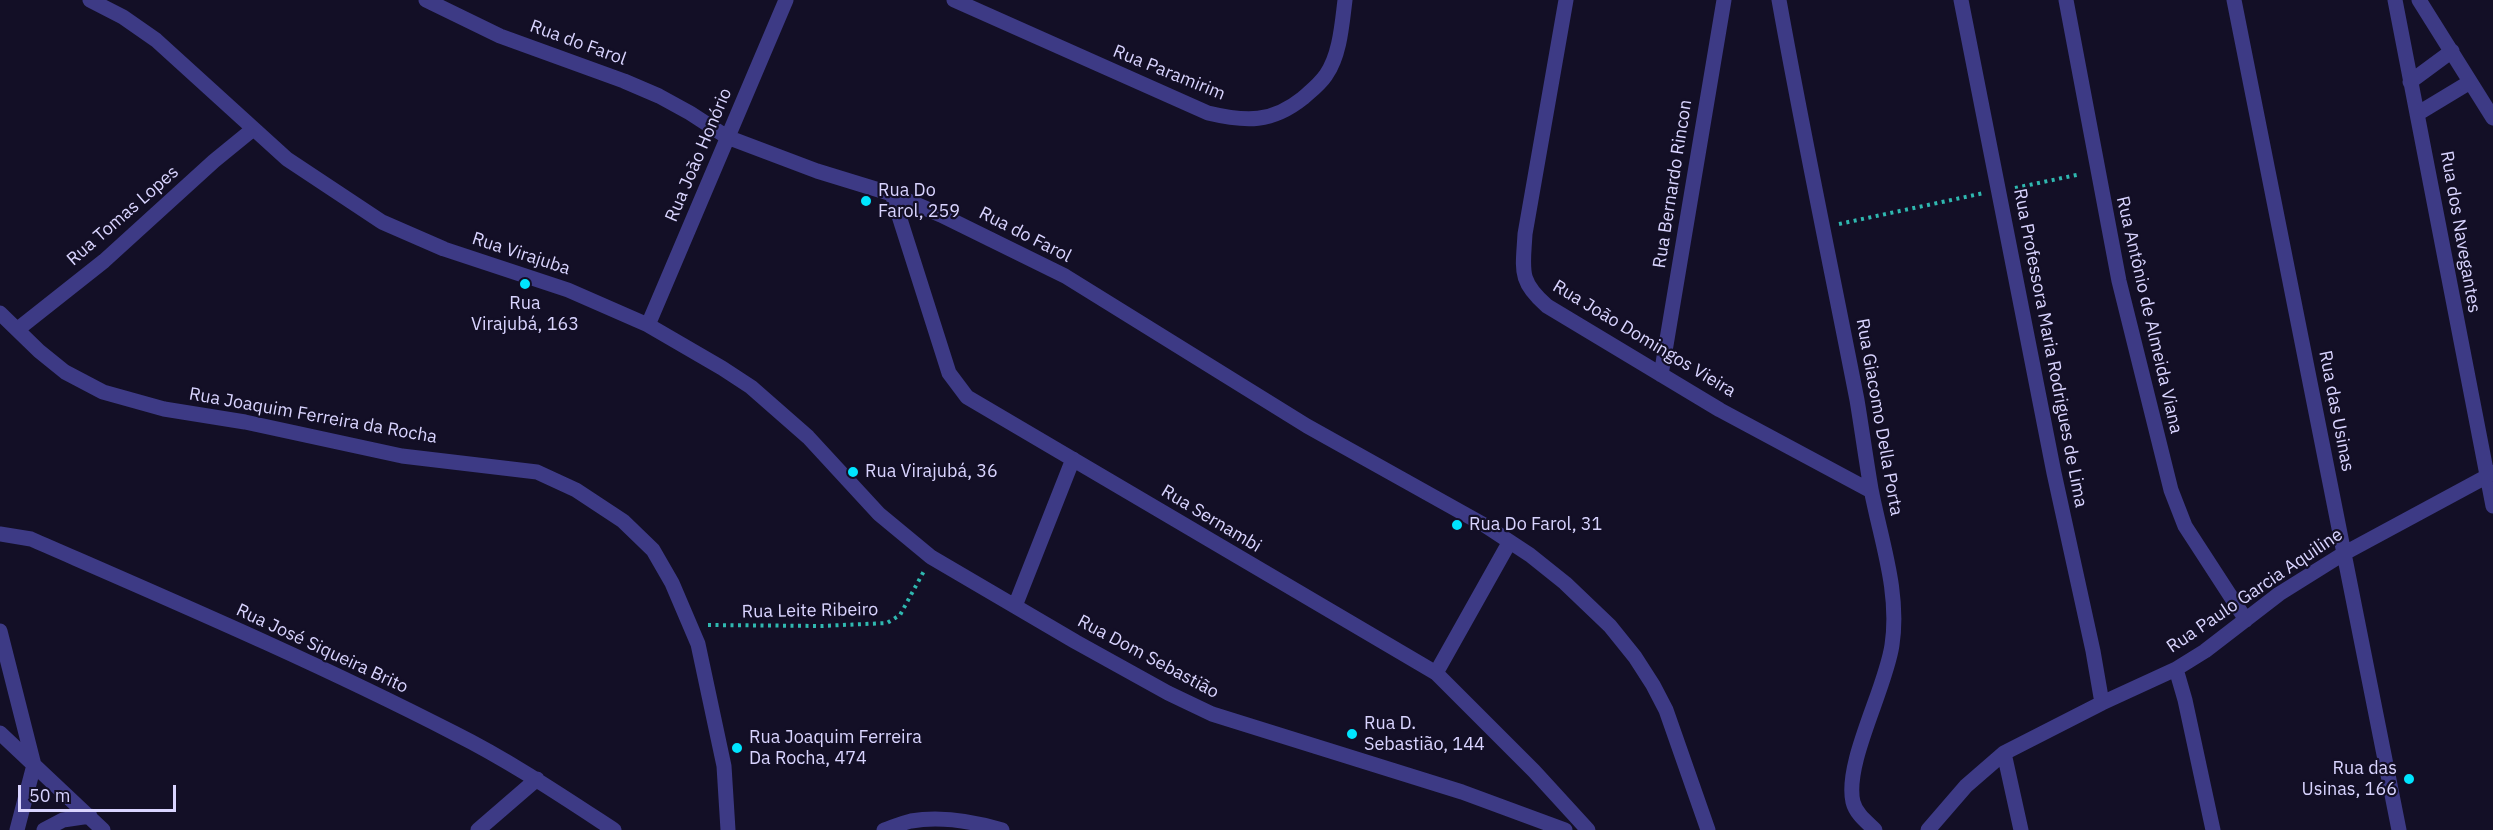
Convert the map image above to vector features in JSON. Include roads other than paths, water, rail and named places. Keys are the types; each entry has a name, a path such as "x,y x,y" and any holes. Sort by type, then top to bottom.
{"street":[{"name":"Rua Virajuba","path":"90,0 123,17 156,40 252,130 287,159 347,201 402,232 444,249 567,290 648,325 751,387 808,437 879,514 931,557"},
{"name":"Rua do Farol","path":"426,0 500,36 604,73 659,96 727,137 817,171 892,194 941,215 1065,276 1298,421 1486,526 1530,555 1565,583 1610,627 1635,657 1666,710 1708,830"},
{"name":"Rua João Honório","path":"648,325 786,0"},
{"name":"Rua Paramirim","path":"954,0 1208,113 1249,119 1270,118 1290,108 1326,75 1334,57 1345,0"},
{"name":"Rua João Domingos Vieira","path":"1566,0 1527,224 1523,270 1525,281 1532,293 1547,306 1720,410 1872,491"},
{"name":"Rua Bernardo Rincon","path":"1661,375 1724,0"},
{"name":"Rua Giacomo Della Porta","path":"1779,0 1893,591 1896,621 1892,652 1856,763 1852,787 1853,804 1859,815 1875,830"},
{"name":"Rua Professora Maria Rodrigues de Lima","path":"1961,0 2102,702"},
{"name":"Rua Antônio de Almeida Viana","path":"2066,0 2119,280 2171,490 2185,526 2246,620"},
{"name":"Rua das Usinas","path":"2234,0 2399,830"},
{"name":"Rua dos Navegantes","path":"2395,0 2490,475 2493,507"},
{"path":"2419,0 2493,118"},
{"path":"2410,82 2452,51"},
{"path":"2417,114 2470,82"},
{"name":"Rua Tomas Lopes","path":"18,329 104,261 214,161 252,130"},
{"name":"Rua Sernambi","path":"892,194 949,373 967,397 1436,673 1534,771 1588,830"},
{"name":"Rua Joaquim Ferreira da Rocha","path":"0,313 65,372 103,392 164,408 245,422 402,456 537,472 576,490 624,521 653,550 672,583 698,644 724,766 728,830"},
{"path":"1015,606 1073,459"},
{"name":"Rua Paulo Garcia Aquiline","path":"1928,830 1966,786 2004,753 2102,702 2176,669 2205,651 2279,594 2343,554 2490,475"},
{"name":"Rua José Siqueira Brito","path":"0,534 31,539 249,634 456,733 537,779 614,830"},
{"path":"1436,673 1509,543"},
{"name":"Rua Dom Sebastião","path":"931,557 1157,687 1212,714 1462,792 1565,830"},
{"path":"0,631 34,765 17,830"},
{"path":"2176,669 2185,700 2213,830"},
{"path":"0,733 103,830"},
{"path":"2004,753 2021,830"},
{"path":"478,830 537,779"},
{"path":"44,830 63,820 90,816"},
{"path":"884,830 913,821 944,821 982,824 1002,830"}],"place":[{"name":"Rua Do Farol, 259","path":"866,201"},
{"name":"Rua Virajubá, 163","path":"525,284"},
{"name":"Rua Virajubá, 36","path":"853,472"},
{"name":"Rua Do Farol, 31","path":"1457,525"},
{"name":"Rua D. Sebastião, 144","path":"1352,734"},
{"name":"Rua Joaquim Ferreira Da Rocha, 474","path":"737,748"},
{"name":"Rua das Usinas, 166","path":"2409,779"}]}
